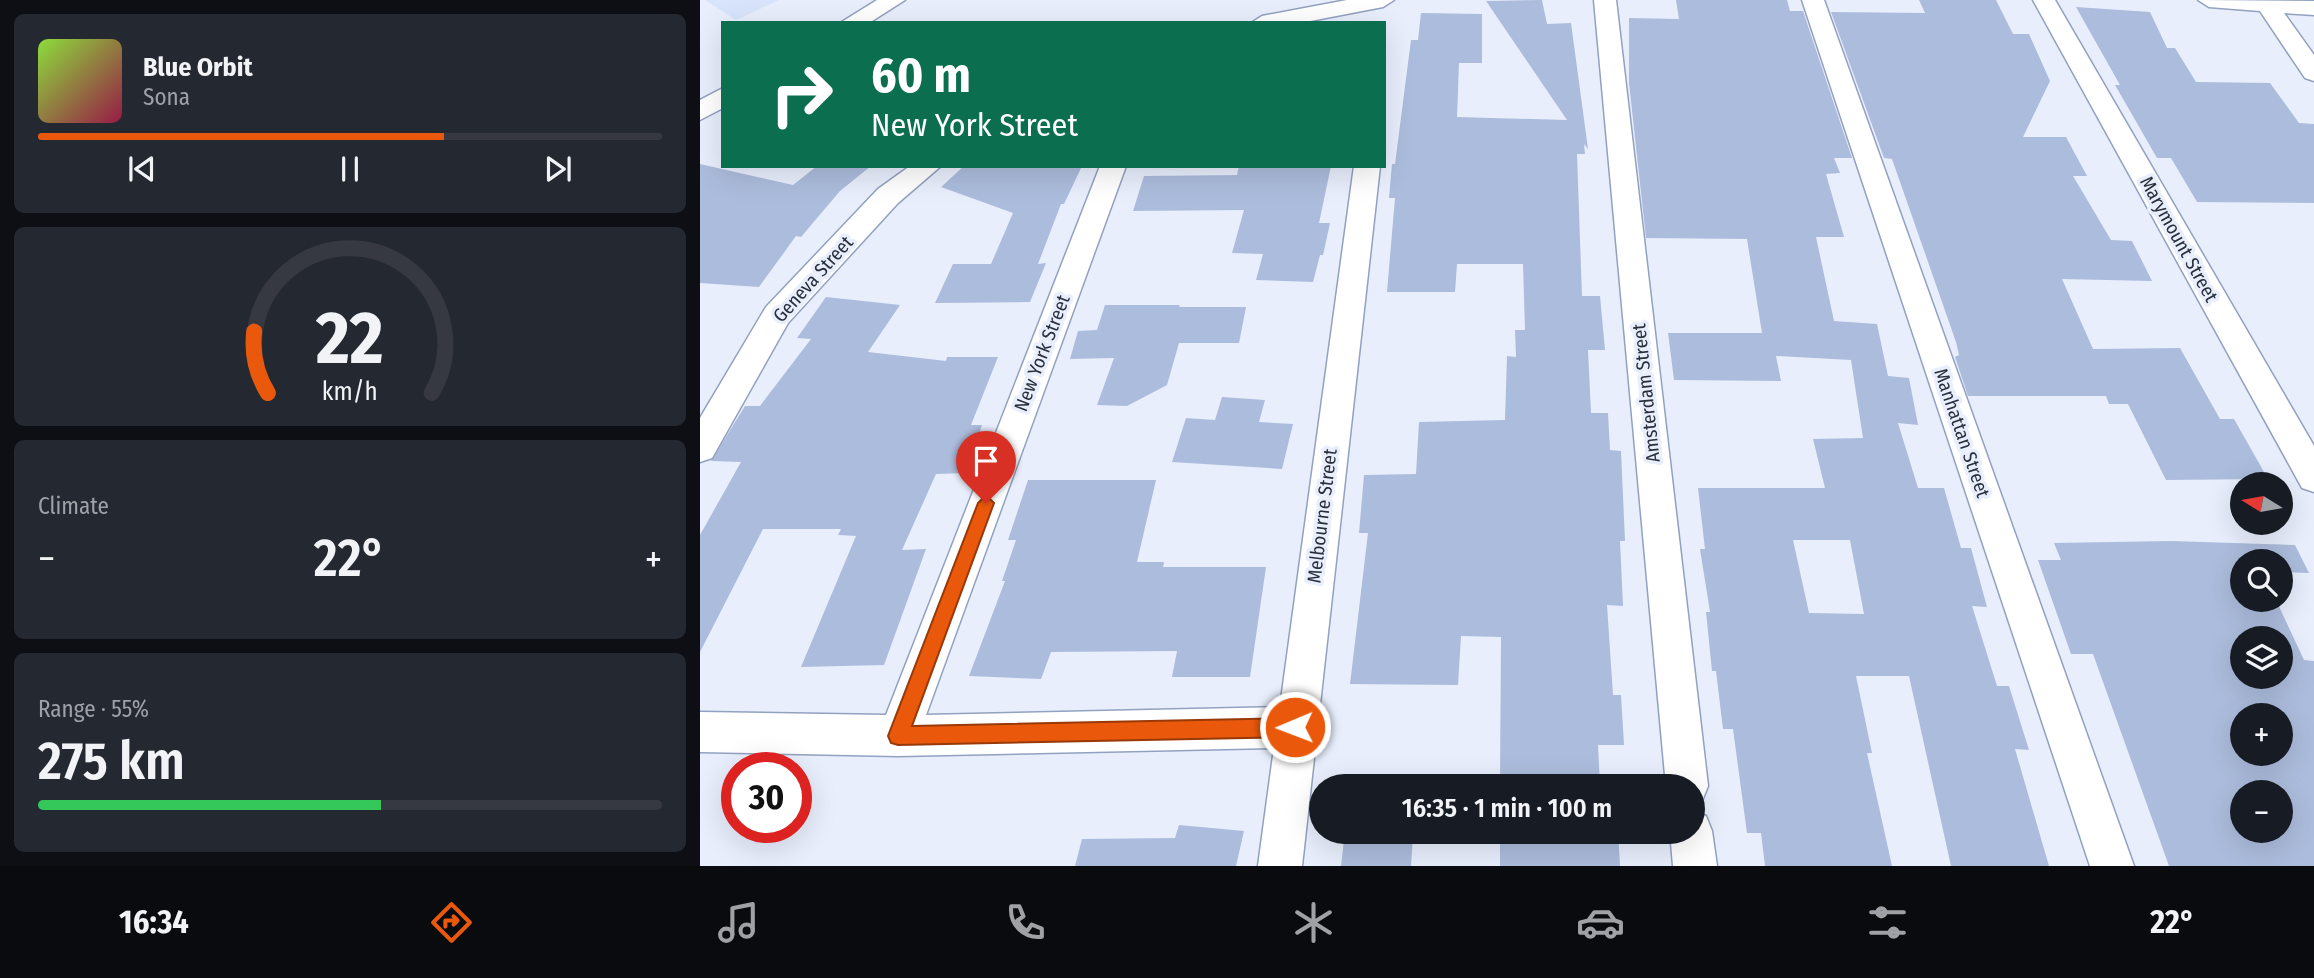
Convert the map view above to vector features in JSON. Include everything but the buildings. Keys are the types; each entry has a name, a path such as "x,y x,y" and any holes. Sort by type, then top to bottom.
{"street":[{"path":"855,21 894,0"},
{"name":"Amsterdam Street","path":"1605,0 1686,774"},
{"name":"Manhattan Street","path":"1813,0 2112,866"},
{"name":"Marymount Street","path":"2044,0 2314,477"},
{"path":"2209,0 2314,8"},
{"path":"2267,4 2314,73"},
{"path":"1276,21 1385,6"},
{"path":"700,112 721,97"},
{"name":"Geneva Street","path":"700,448 777,315 888,196 925,168"},
{"name":"New York Street","path":"898,736 1112,168"},
{"name":"Melbourne Street","path":"1280,866 1295,727 1367,168"},
{"path":"700,732 898,736 1295,727"},
{"path":"1692,844 1695,866"}],"shaded area":[{"path":"705,0 779,0 736,20"}],"route":[{"path":"986,503 898,736 1295,727"}]}
